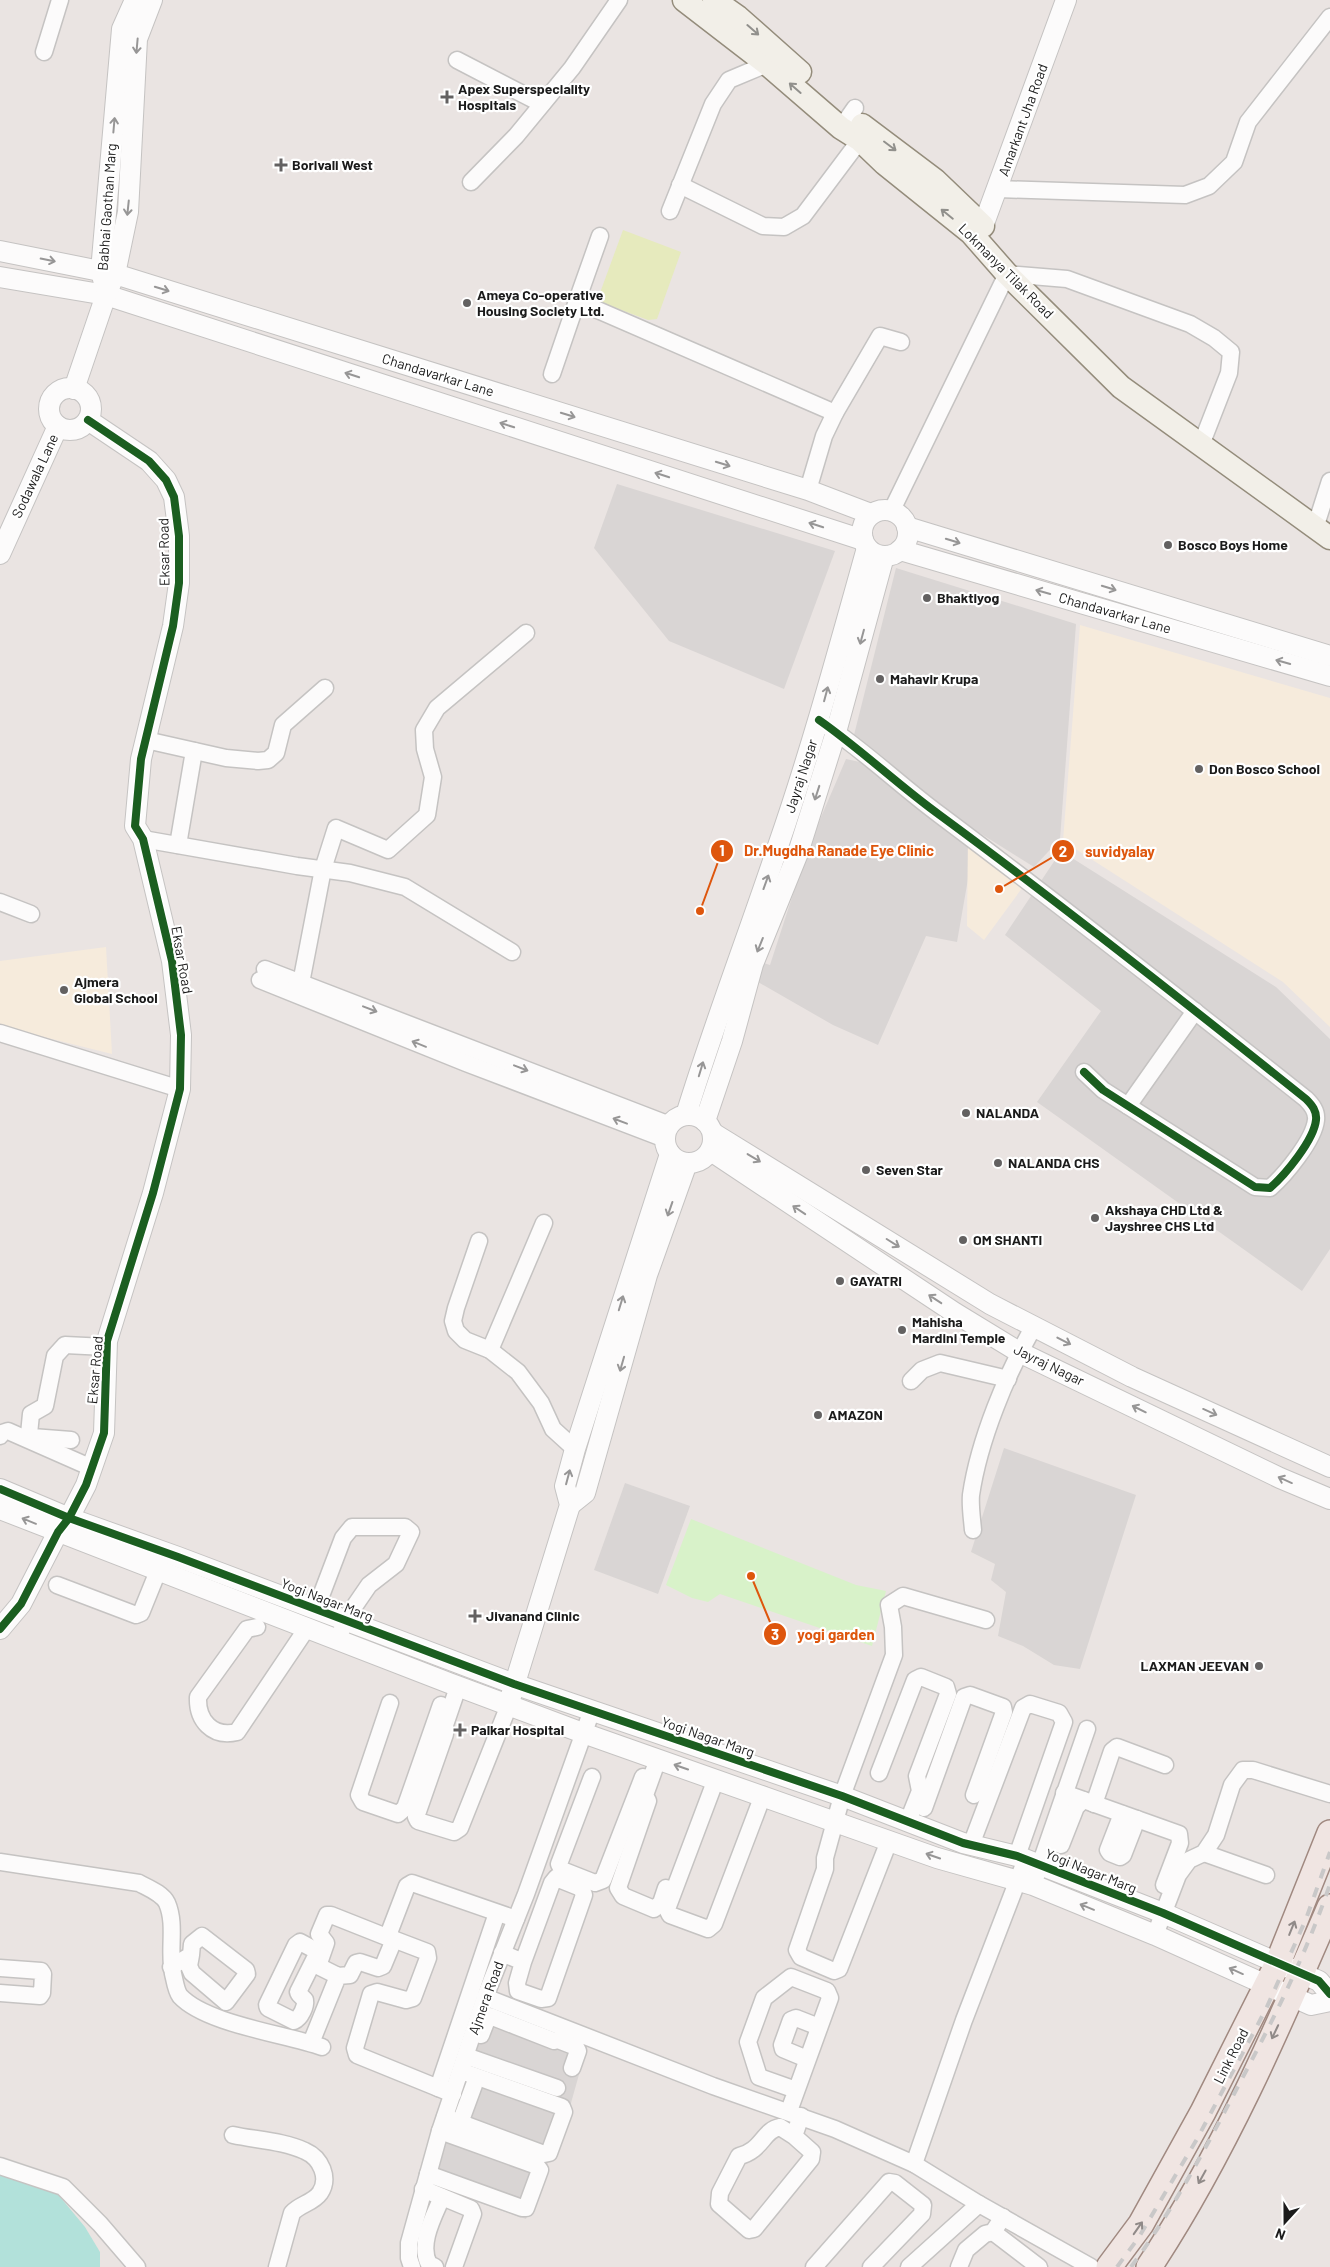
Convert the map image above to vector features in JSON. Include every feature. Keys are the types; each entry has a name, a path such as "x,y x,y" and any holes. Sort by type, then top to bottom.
{"main road":[{"name":"Lokmanya Tilak Road","path":"686,0 767,64 852,123"},
{"name":"Lokmanya Tilak Road","path":"714,0 738,17 852,123 885,164 977,230 1012,274 1121,387 1203,440 1323,527"},
{"name":"Link Road","path":"1109,2267 1141,2224 1161,2190 1272,1974 1330,1833"},
{"name":"Link Road","path":"1150,2267 1166,2243 1231,2126 1328,1915"}],"street":[{"path":"44,52 60,0"},
{"name":"Babhai Gaothan Marg","path":"106,295 122,29 136,0"},
{"name":"Babhai Gaothan Marg","path":"108,273 128,212 137,39 152,0"},
{"path":"471,182 516,136 572,68 619,0"},
{"name":"Amarkant Jha Road","path":"977,230 998,189 1066,0"},
{"path":"998,189 1184,195 1209,186 1234,162 1248,122 1330,17"},
{"path":"457,60 542,104"},
{"path":"670,211 714,104 728,80 767,64"},
{"path":"680,186 763,226 784,227 802,216 852,123"},
{"path":"552,374 600,236"},
{"name":"Chandavarkar Lane","path":"0,251 108,273 808,490 871,514"},
{"path":"891,512 1012,274 1067,280 1190,324 1214,338 1231,352 1228,373 1203,440"},
{"name":"Chandavarkar Lane","path":"0,276 106,295 878,548 1330,676"},
{"path":"74,389 106,295"},
{"path":"577,301 835,413"},
{"path":"808,490 824,436 835,413 880,336 901,342"},
{"path":"74,389 80,391 89,401 91,407 88,420 78,429 64,429 58,426 50,415 51,402 60,392 74,389"},
{"name":"Eksar Road","path":"0,1629 21,1604 64,1525 92,1468 104,1433 106,1347 153,1193 180,1089 181,1035 172,961 143,839 135,826 141,759 173,626 178,583 179,536 174,497 166,480 149,461 88,420"},
{"name":"Sodawala Lane","path":"0,554 58,426"},
{"path":"1323,527 1330,481"},
{"path":"879,510 891,512 903,519 907,526 908,535 905,543 878,548 862,530 871,514 879,510"},
{"name":"Chandavarkar Lane","path":"907,526 1330,656"},
{"name":"Jayraj Nagar","path":"761,920 798,853 836,732 843,669 878,548"},
{"path":"300,983 322,869 336,828 388,850 427,815 433,777 425,749 424,730 437,708 526,633"},
{"name":"Jayraj Nagar","path":"688,1138 713,1033 740,981 761,920 778,846 819,720 843,669"},
{"path":"146,740 226,758 268,760 276,753 283,725 325,688"},
{"path":"819,720 1195,1011 1314,1107 1316,1118 1313,1131 1280,1180 1270,1188 1255,1187 1103,1090 1084,1072"},
{"path":"178,846 194,751"},
{"path":"143,839 296,866 350,873 405,888 512,952"},
{"path":"778,846 798,853"},
{"path":"0,902 31,914"},
{"path":"322,998 300,983 262,974 322,998 596,1105 688,1138 575,1449 566,1486 570,1505 509,1705 460,1828 454,1832 418,1821 416,1817 445,1734 453,1685"},
{"name":"Jayraj Nagar","path":"688,1138 732,1041 740,981"},
{"path":"1128,1106 1195,1011"},
{"path":"0,1033 180,1089"},
{"path":"713,1033 732,1041"},
{"name":"Jayraj Nagar","path":"688,1138 990,1304 1132,1376 1330,1467"},
{"name":"Jayraj Nagar","path":"688,1138 955,1313 1019,1352 1280,1478 1330,1499"},
{"path":"490,1350 544,1223"},
{"path":"479,1241 456,1308 453,1321 456,1331 465,1340 490,1350 518,1372 541,1404 553,1429 575,1449"},
{"path":"570,1505 585,1493 637,1282"},
{"path":"973,1530 971,1496 992,1419 1019,1352 1034,1326"},
{"path":"71,1440 32,1437 29,1434 31,1414 45,1406 55,1356 65,1346 106,1347"},
{"path":"911,1381 922,1370 940,1363 1008,1379"},
{"path":"0,1436 8,1431 92,1468"},
{"path":"0,1489 64,1525"},
{"path":"0,1509 64,1525"},
{"name":"Yogi Nagar Marg","path":"64,1525 178,1557 514,1684 842,1796 971,1845 1028,1860 1159,1911 1272,1974 1291,1997 1310,2005 1330,2001"},
{"name":"Yogi Nagar Marg","path":"64,1525 255,1617 307,1628 583,1733 937,1858 1025,1883 1150,1933 1272,1974 1302,1973 1320,1981 1330,1994"},
{"path":"316,1609 343,1538 352,1528 405,1527 411,1532 410,1539 396,1564 369,1586 345,1620 338,1640"},
{"path":"57,1585 136,1615 141,1613 164,1573 178,1557"},
{"path":"260,1588 255,1617 198,1697 198,1709 207,1726 220,1733 237,1732 307,1628"},
{"path":"890,1841 839,1969 834,1971 801,1957 797,1950 825,1870 824,1858 842,1796 894,1655 894,1627 889,1605 903,1596 986,1620"},
{"path":"408,1668 416,1647"},
{"path":"879,1773 915,1680 921,1677 946,1687 948,1694 917,1776 920,1791 913,1823"},
{"path":"390,1703 359,1795 363,1802 398,1814 405,1808 453,1685"},
{"path":"913,1823 964,1697 970,1695 1003,1707 1004,1712 974,1795"},
{"path":"914,2164 964,2020 1025,1883 1028,1860 1064,1722 1059,1713 1030,1704 1023,1708 971,1845"},
{"name":"Ajmera Road","path":"422,2265 409,2258 409,2243 449,2128 445,2091 466,2061 485,1997 526,1894 592,1710"},
{"path":"1028,1860 1064,1793 1087,1729"},
{"path":"866,1732 891,1742"},
{"path":"1061,1845 1076,1807 1088,1802 1112,1751 1117,1747 1165,1765"},
{"path":"654,1758 645,1795 648,1800 618,1888 622,1896 654,1909 660,1903 713,1778"},
{"path":"592,1777 559,1864 562,1870 595,1883 603,1880 654,1758"},
{"path":"1159,1911 1178,1875 1189,1860 1204,1853 1216,1835 1232,1785 1243,1770 1253,1770 1330,1794"},
{"path":"713,1778 667,1908 670,1915 708,1929 714,1924 763,1795"},
{"path":"1064,1793 1179,1834 1180,1843 1159,1911 1150,1933"},
{"path":"553,1819 574,1826"},
{"path":"1204,1853 1266,1875"},
{"path":"0,1862 139,1883 156,1892 166,1902 171,1920 170,1967 179,1995 197,2008 215,2016 317,2045 338,1976"},
{"path":"556,1878 581,1888 584,1896 548,1998 541,2000 518,1991 517,1983 523,1962 552,1883 556,1878"},
{"path":"498,1913 445,2091 356,2055 355,2048 371,1994 376,1992 406,2000 413,1998 428,1958 427,1952 393,1939 390,1934 407,1886 412,1883 516,1919"},
{"path":"526,1894 546,1900"},
{"path":"327,1915 332,1915 389,1938 393,1942 383,1966 378,1968 360,1962 356,1963 350,1974 338,1976 320,1967 319,1962 326,1943 319,1934 327,1915"},
{"path":"215,2016 226,2002 247,1974 246,1970 202,1936 192,1944 189,1966 192,1973 226,2002"},
{"path":"502,1954 523,1962"},
{"path":"170,1967 191,1955"},
{"path":"0,1968 41,1971 43,1974 42,1993 40,1996 0,1993"},
{"path":"794,2136 796,2090 830,1998 827,1991 791,1978 764,1998 748,2042 759,2077 796,2090"},
{"path":"485,1997 713,2086 795,2114 914,2164 1003,2217 1073,2263 1091,2267"},
{"path":"265,2030 273,2010"},
{"path":"514,2026 520,2010"},
{"path":"466,2061 488,2017 547,2039 558,2040 576,2047 578,2051 572,2068"},
{"path":"807,2059 783,2050 782,2045 791,2020 796,2018 819,2027"},
{"path":"547,2039 554,2023"},
{"path":"466,2061 557,2088"},
{"path":"449,2128 544,2154 549,2153 564,2112 562,2107 466,2061"},
{"path":"449,2128 474,2085"},
{"path":"780,2127 794,2136 812,2152 810,2159 754,2230 749,2230 719,2204 720,2194 739,2156 751,2154 773,2128 780,2127"},
{"path":"430,2180 526,2208 540,2170 537,2166 449,2128"},
{"path":"233,2135 306,2151 316,2159 323,2171 324,2184 319,2194 311,2201 298,2206 292,2213 277,2267"},
{"path":"0,2166 63,2187 100,2224 137,2267"},
{"path":"430,2180 442,2197 471,2209 473,2214 454,2267"},
{"path":"814,2267 889,2182 895,2183 922,2205 922,2214 871,2267"},
{"path":"422,2265 426,2239 442,2197"},
{"path":"910,2267 979,2204"},
{"path":"959,2267 966,2250 985,2234 993,2232 1003,2217"},
{"path":"993,2232 1039,2267"},
{"path":"902,2235 922,2256"}],"shaded area":[{"path":"617,484 835,551 784,689 669,641 594,548"},
{"path":"896,568 1076,624 1060,839 1034,867 935,805 859,746 854,735"},
{"name":"Don Bosco School","path":"1080,625 1330,698 1330,1027 1283,982 1063,841"},
{"path":"846,759 869,764 975,839 957,942 926,936 878,1045 833,1025 758,982 757,961 770,965 809,845"},
{"path":"968,835 1028,880 984,940 967,926"},
{"path":"1061,851 1276,987 1330,1039 1330,1249 1302,1291 1037,1102 1101,1011 1005,935"},
{"path":"106,947 112,1054 0,1026 0,961"},
{"path":"1004,1448 1136,1495 1080,1669 1054,1665 1023,1646 998,1636 1006,1592 991,1580 995,1564 971,1552"},
{"path":"625,1483 690,1506 658,1594 594,1570"},
{"path":"487,2009 587,2046 571,2103 526,2219 428,2185"}],"green space":[{"path":"623,230 681,252 657,319 648,320 597,301"},
{"path":"691,1519 856,1585 886,1591 872,1646 720,1594 708,1602 692,1598 666,1585"}],"water":[{"path":"0,2175 56,2192 85,2227 100,2252 100,2267 0,2267"}],"railway":[{"path":"1117,2267 1139,2237 1197,2139 1266,2009 1306,1919 1330,1852"},
{"path":"1131,2267 1160,2225 1186,2182 1274,2017 1310,1938 1330,1884"}],"cycle path":[{"path":"0,1629 21,1604 58,1532 69,1518 86,1485 104,1433 107,1341 153,1193 180,1089 181,1035 172,961 143,839 135,826 141,759 173,626 179,583 179,536 174,497 166,480 149,461 88,420"},
{"path":"819,720 925,804 1125,956 1306,1099 1314,1108 1316,1120 1305,1147 1283,1175 1270,1188 1255,1187 1103,1090 1084,1072"},
{"path":"0,1489 69,1518 178,1557 514,1684 842,1796 963,1843 1017,1856 1163,1913 1319,1981 1330,1994"}],"place":[{"name":"Apex Superspeciality Hospitals","path":"447,97"},
{"name":"Borivali West","path":"281,165"},
{"name":"Ameya Co-operative Housing Society Ltd.","path":"467,303"},
{"name":"Bosco Boys Home","path":"1168,545"},
{"name":"Bhaktiyog","path":"927,598"},
{"name":"Mahavir Krupa","path":"880,679"},
{"name":"Don Bosco School","path":"1199,769"},
{"name":"suvidyalay","path":"999,889"},
{"name":"Dr.Mugdha Ranade Eye Clinic","path":"700,911"},
{"name":"Ajmera Global School","path":"64,990"},
{"name":"NALANDA","path":"966,1113"},
{"name":"NALANDA CHS","path":"998,1163"},
{"name":"Seven Star","path":"866,1170"},
{"name":"Akshaya CHD Ltd & Jayshree CHS Ltd","path":"1095,1218"},
{"name":"OM SHANTI","path":"963,1240"},
{"name":"GAYATRI","path":"840,1281"},
{"name":"Mahisha Mardini Temple","path":"902,1330"},
{"name":"AMAZON","path":"818,1415"},
{"name":"yogi garden","path":"751,1576"},
{"name":"Jivanand Clinic","path":"475,1616"},
{"name":"LAXMAN JEEVAN","path":"1259,1666"},
{"name":"Palkar Hospital","path":"460,1730"}]}
